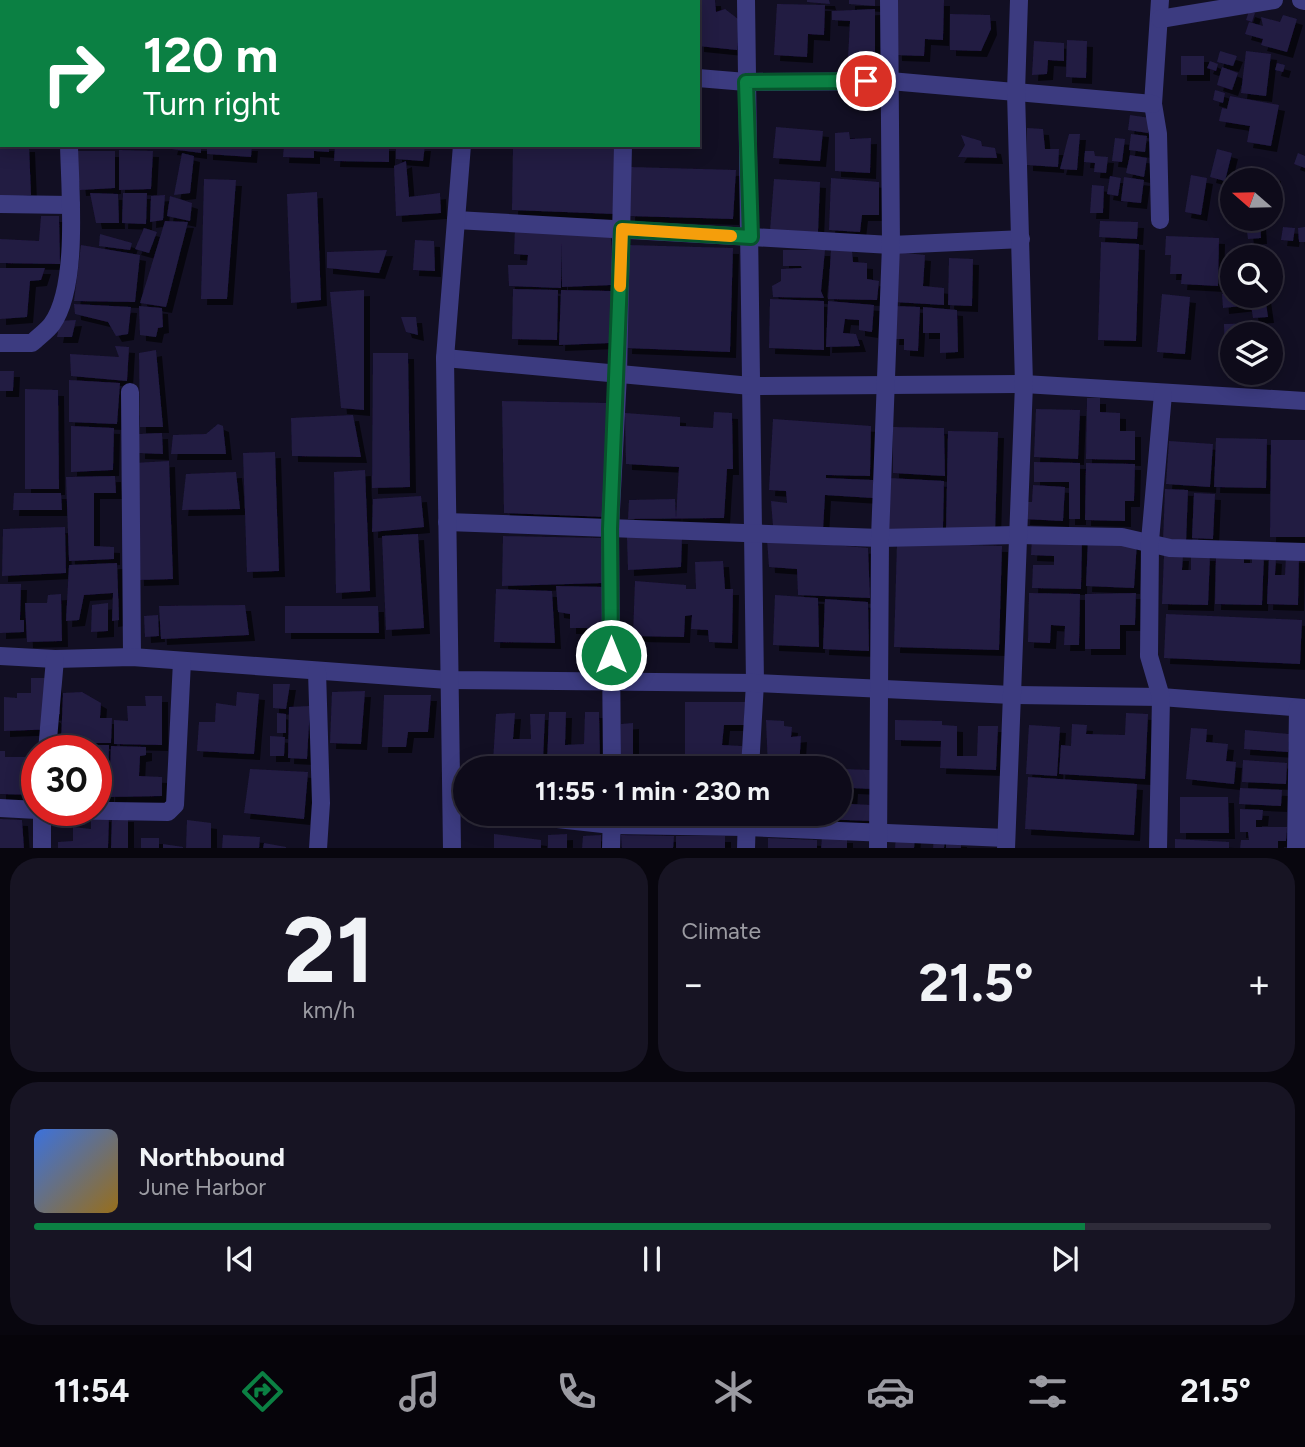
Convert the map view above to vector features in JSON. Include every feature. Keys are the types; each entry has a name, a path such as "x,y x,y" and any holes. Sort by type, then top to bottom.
{"street":[{"path":"746,0 755,683 751,756"},
{"path":"878,840 880,538 891,245 889,0"},
{"path":"786,826 878,840 1006,843 1024,384 1016,92 1019,0"},
{"path":"1160,0 1153,104 1158,134 1160,220"},
{"path":"1160,19 1274,0"},
{"path":"700,78 746,82 890,81 1153,104"},
{"path":"0,343 32,342 53,323 66,287 71,205 69,147"},
{"path":"455,756 448,680 445,358 462,147"},
{"path":"612,756 610,529 618,374 622,147"},
{"path":"0,204 71,205"},
{"path":"456,220 891,245 1021,239"},
{"path":"445,358 751,386 1024,384 1305,401"},
{"path":"130,392 132,657"},
{"path":"1158,848 1161,697 1149,656 1150,541 1163,394"},
{"path":"447,522 880,538 1017,535 1150,541 1171,548 1305,552"},
{"path":"0,656 55,659 132,657 448,680 755,683 1012,695 1161,697 1302,708 1296,848"},
{"path":"48,735 55,659"},
{"path":"112,811 167,812 176,806 182,661"},
{"path":"317,671 321,803 318,848"},
{"path":"0,808 21,809"},
{"path":"40,826 42,848"},
{"path":"452,848 456,826"},
{"path":"611,848 612,826"},
{"path":"746,848 747,826"}],"building":[{"path":"700,0 715,0 716,12 725,9 738,19 737,50 700,46"},
{"path":"829,0 830,4 807,2"},
{"path":"849,0 875,0 875,6 849,4"},
{"path":"894,0 944,0 943,40 925,39 924,56 896,55"},
{"path":"777,4 825,5 824,35 808,34 807,57 774,55"},
{"path":"875,9 875,60 848,58 850,21 832,20 832,11"},
{"path":"1249,11 1255,13 1252,22 1246,20"},
{"path":"950,14 990,15 991,29 981,51 950,50"},
{"path":"1283,15 1297,19 1287,52 1261,45 1263,39 1245,34 1249,22 1263,26 1261,17 1280,22"},
{"path":"1067,40 1087,41 1086,78 1066,77"},
{"path":"1034,41 1064,43 1064,61 1048,60 1047,74 1032,75"},
{"path":"1220,51 1237,56 1233,66 1217,62"},
{"path":"1246,51 1271,54 1266,96 1241,93"},
{"path":"1181,56 1204,56 1204,75 1181,75"},
{"path":"1210,61 1218,64 1216,71 1207,68"},
{"path":"1277,63 1285,65 1283,72 1275,70"},
{"path":"1222,67 1238,73 1232,90 1217,85"},
{"path":"1215,90 1225,93 1223,103 1213,100"},
{"path":"1230,96 1279,105 1271,146 1247,142 1250,126 1219,121 1222,108 1227,109"},
{"path":"1130,115 1150,118 1148,133 1128,130"},
{"path":"776,127 823,131 820,161 773,158"},
{"path":"1027,128 1043,129 1045,149 1059,149 1058,167 1027,165"},
{"path":"849,132 850,139 871,138 870,173 835,171 835,133"},
{"path":"1069,134 1080,134 1077,170 1060,169"},
{"path":"1131,134 1147,136 1145,152 1129,150"},
{"path":"961,135 981,141 982,146 995,148 997,158 958,157 965,145"},
{"path":"1115,138 1125,139 1122,162 1112,161"},
{"path":"0,147 29,147 31,195 0,196"},
{"path":"201,147 201,153 171,149"},
{"path":"207,147 252,147 251,157 207,154"},
{"path":"284,147 329,147 329,152 314,151 314,158 283,157"},
{"path":"335,147 389,147 389,162 334,161"},
{"path":"396,147 425,147 423,161 396,159"},
{"path":"513,147 618,147 615,214 512,210"},
{"path":"1217,149 1232,153 1228,168 1220,168 1220,180 1210,177"},
{"path":"119,150 153,151 151,189 119,190"},
{"path":"76,151 115,151 115,188 80,190"},
{"path":"1085,151 1094,151 1095,156 1108,157 1106,173 1094,172 1095,163 1084,162"},
{"path":"182,153 194,156 190,193 174,195"},
{"path":"1298,153 1305,156 1305,168 1294,164"},
{"path":"1130,155 1147,158 1144,177 1126,173"},
{"path":"406,161 409,197 440,193 441,213 396,216 394,166"},
{"path":"630,167 736,170 733,219 629,216"},
{"path":"1191,175 1207,178 1201,215 1185,212"},
{"path":"1110,176 1121,178 1118,196 1107,194"},
{"path":"1124,177 1144,180 1141,203 1121,201"},
{"path":"831,178 879,182 879,215 862,215 860,232 829,230"},
{"path":"204,179 236,180 227,299 201,299"},
{"path":"774,179 820,182 818,232 770,231"},
{"path":"1092,185 1104,186 1103,213 1090,213"},
{"path":"317,192 321,300 291,303 287,194"},
{"path":"90,193 118,194 119,223 96,223"},
{"path":"123,193 147,193 146,224 122,223"},
{"path":"165,195 163,220 150,222 151,196"},
{"path":"170,196 192,203 190,221 167,216"},
{"path":"41,216 59,216 60,264 0,263 0,239 39,241"},
{"path":"165,221 188,222 166,307 140,303"},
{"path":"1100,221 1138,222 1137,239 1099,237"},
{"path":"1283,227 1295,228 1293,241 1281,240"},
{"path":"1305,227 1305,242 1299,242 1298,228"},
{"path":"144,228 157,232 149,253 135,249"},
{"path":"515,229 611,233 612,285 562,287 562,241 561,288 509,286 508,265 527,265 528,255 514,254"},
{"path":"1247,231 1261,231 1261,238 1248,239"},
{"path":"100,234 132,243 130,250 99,246"},
{"path":"1166,236 1219,238 1218,286 1181,284 1182,274 1170,274 1171,255 1165,255"},
{"path":"415,240 434,241 435,271 413,270"},
{"path":"1101,242 1139,244 1136,341 1098,340"},
{"path":"81,245 140,255 135,302 74,301"},
{"path":"628,245 733,248 730,352 626,348"},
{"path":"387,250 379,273 327,268 327,252"},
{"path":"783,250 825,250 821,291 824,298 773,297 772,286 781,281 781,269 802,268 783,266"},
{"path":"831,250 852,251 853,262 867,263 867,279 879,281 877,300 828,299"},
{"path":"896,252 925,255 923,286 944,288 944,305 894,302"},
{"path":"949,258 973,259 972,306 948,305"},
{"path":"0,268 45,268 41,280 30,281 27,317 0,319"},
{"path":"513,289 558,290 557,340 512,339"},
{"path":"364,290 364,410 341,408 330,292"},
{"path":"561,290 611,291 611,343 559,345"},
{"path":"1162,294 1190,297 1185,354 1157,352"},
{"path":"770,299 824,301 824,350 769,348"},
{"path":"828,301 874,305 872,332 859,330 859,320 845,319 843,333 856,334 860,346 826,347"},
{"path":"74,304 131,307 128,334 116,336 108,322 75,314"},
{"path":"139,306 162,308 163,327 158,328 156,337 140,335"},
{"path":"895,306 920,307 918,351 904,350 904,339 893,339"},
{"path":"923,307 957,310 958,352 940,353 940,333 923,333"},
{"path":"1251,308 1267,308 1268,317 1253,318"},
{"path":"401,317 416,317 418,335 406,332"},
{"path":"76,320 72,337 57,337 60,321"},
{"path":"115,346 129,347 127,381 71,376 70,354 119,357"},
{"path":"156,350 163,427 140,427 139,353"},
{"path":"373,353 408,353 410,487 372,488"},
{"path":"0,371 14,371 13,391 0,391"},
{"path":"69,380 120,383 117,424 69,422"},
{"path":"25,389 58,390 59,489 25,489"},
{"path":"1087,398 1100,398 1100,412 1120,413 1120,431 1135,431 1135,460 1086,459"},
{"path":"502,401 608,403 607,517 504,513"},
{"path":"1036,409 1080,410 1078,459 1034,457"},
{"path":"714,412 732,413 733,469 727,469 724,518 628,519 629,500 675,499 676,518 679,467 626,464 625,413 680,417 680,426 713,428"},
{"path":"353,415 361,457 292,456 291,418"},
{"path":"773,419 871,426 870,476 826,475 826,478 873,480 873,498 825,495 823,530 773,526 771,501 787,503 786,491 769,490"},
{"path":"218,424 223,426 226,454 171,454 173,435 206,434"},
{"path":"71,426 114,428 113,470 71,472"},
{"path":"893,427 944,428 945,476 893,473"},
{"path":"948,431 998,432 995,532 946,531"},
{"path":"162,433 163,454 139,453 139,434"},
{"path":"1216,438 1267,439 1266,488 1214,487"},
{"path":"1271,440 1305,440 1305,537 1270,537"},
{"path":"1169,441 1213,444 1210,487 1166,484"},
{"path":"275,452 279,571 247,572 243,453"},
{"path":"169,461 173,579 138,580 134,463"},
{"path":"1034,462 1080,463 1080,519 1069,519 1069,482 1034,482"},
{"path":"1086,463 1135,464 1134,501 1125,501 1125,521 1085,520"},
{"path":"365,470 370,591 336,593 334,472"},
{"path":"236,472 240,509 182,510 186,474"},
{"path":"115,476 116,493 94,493 94,546 114,547 114,559 69,561 66,477"},
{"path":"889,478 944,481 943,529 889,530"},
{"path":"1033,485 1065,487 1063,521 1024,519 1025,502 1032,502"},
{"path":"1165,489 1188,490 1186,543 1163,542"},
{"path":"14,493 61,493 62,510 13,510"},
{"path":"1194,493 1215,494 1213,539 1192,538"},
{"path":"421,496 424,527 372,532 373,499"},
{"path":"65,527 66,573 2,576 3,529"},
{"path":"418,534 424,628 386,630 382,536"},
{"path":"503,536 602,538 604,583 502,586"},
{"path":"627,537 682,538 681,567 628,570"},
{"path":"1032,538 1082,539 1081,589 1032,588 1033,565 1054,565 1054,556 1031,555"},
{"path":"767,539 868,548 870,598 798,595 797,569 769,567"},
{"path":"1088,539 1137,541 1134,588 1086,586"},
{"path":"897,543 1002,546 999,650 894,647"},
{"path":"1216,554 1244,554 1244,563 1252,563 1252,555 1264,555 1262,605 1215,604"},
{"path":"1164,555 1183,555 1182,570 1191,570 1191,555 1210,555 1208,605 1162,604"},
{"path":"1286,556 1299,557 1298,605 1267,604 1269,557 1276,558 1275,575 1285,575"},
{"path":"723,561 725,589 733,589 732,643 709,642 708,630 691,629 692,615 685,616 684,637 633,636 635,581 686,585 686,589 696,589 695,562"},
{"path":"117,563 119,620 112,621 113,593 84,595 79,620 66,621 69,565"},
{"path":"0,584 21,584 20,620 24,620 24,632 0,633"},
{"path":"556,586 608,587 608,640 588,638 587,628 570,628 570,614 558,612"},
{"path":"496,589 552,591 555,643 494,642"},
{"path":"1029,593 1080,594 1079,645 1064,645 1065,626 1051,625 1050,643 1028,642"},
{"path":"1136,593 1135,625 1120,625 1120,649 1085,649 1085,594"},
{"path":"61,594 62,641 27,642 25,603 47,603 48,595"},
{"path":"775,595 818,598 819,647 773,645"},
{"path":"825,599 868,602 869,651 823,649"},
{"path":"108,603 108,631 91,632 92,605"},
{"path":"245,605 249,635 161,639 159,606"},
{"path":"285,606 378,606 379,633 285,633"},
{"path":"1166,614 1302,620 1300,664 1164,658"},
{"path":"158,615 159,636 145,637 144,616"},
{"path":"31,678 55,678 60,714 52,715 57,719 58,729 4,731 4,697 17,698 17,693 31,693"},
{"path":"273,684 290,684 286,709 273,708"},
{"path":"365,691 361,744 330,743 332,692"},
{"path":"82,692 101,703 100,718 112,718 111,735 61,735 63,693"},
{"path":"237,692 259,694 254,754 197,751 199,722 215,722 216,703 236,706"},
{"path":"384,695 431,695 428,732 408,732 406,747 382,747"},
{"path":"145,696 162,696 162,745 114,744 114,720 128,721 127,706 146,706"},
{"path":"685,702 745,702 744,725 724,725 722,745 742,746 742,756 685,756"},
{"path":"310,706 307,759 288,758 289,707"},
{"path":"549,712 566,712 565,745 584,744 585,712 599,712 600,756 547,756"},
{"path":"277,713 286,714 286,733 277,733"},
{"path":"515,713 513,739 531,739 530,714 545,714 543,756 493,756 496,714"},
{"path":"1126,713 1148,714 1145,779 1059,774 1061,745 1071,746 1072,724 1087,725 1086,734 1125,735"},
{"path":"766,720 784,721 784,726 792,727 791,737 801,736 800,756 768,756"},
{"path":"895,720 942,721 942,725 957,726 957,756 977,756 978,726 998,726 996,770 940,768 941,741 895,740"},
{"path":"633,723 633,756 620,756 621,724"},
{"path":"1029,725 1060,727 1057,776 1026,774"},
{"path":"1191,728 1207,729 1206,742 1228,744 1226,761 1236,762 1234,784 1186,779"},
{"path":"1245,730 1289,734 1288,752 1244,749"},
{"path":"270,736 285,737 284,756 270,756"},
{"path":"112,746 146,747 146,755 140,756 139,776 162,777 162,796 112,797"},
{"path":"0,751 5,751 5,757 21,757 21,795 0,794"},
{"path":"1243,760 1287,763 1286,784 1242,782"},
{"path":"250,769 308,772 304,819 244,813"},
{"path":"852,769 872,770 872,789 852,788"},
{"path":"1028,777 1137,784 1134,835 1025,829"},
{"path":"1240,788 1282,790 1281,806 1239,804"},
{"path":"1180,797 1228,797 1229,833 1180,833"},
{"path":"852,804 872,805 871,821 852,820"},
{"path":"1240,809 1263,810 1262,820 1256,820 1256,827 1287,827 1286,841 1278,841 1278,848 1240,848 1241,840 1249,840 1248,832 1240,832"},
{"path":"112,816 128,816 128,848 111,848"},
{"path":"0,819 21,820 24,848 0,848"},
{"path":"187,820 211,823 211,848 186,848"},
{"path":"91,826 109,826 108,848 58,848 58,842 73,841 73,827 91,829"},
{"path":"494,834 541,840 541,848 494,848"},
{"path":"567,834 567,848 548,848 548,835"},
{"path":"223,835 260,837 259,848 222,848"},
{"path":"601,835 601,848 582,848 583,836"},
{"path":"621,835 674,836 673,848 622,848"},
{"path":"896,835 915,836 914,848 895,848"},
{"path":"676,836 725,836 725,848 676,848"},
{"path":"934,836 945,836 944,848 933,848"},
{"path":"822,837 847,837 847,848 821,848"},
{"path":"141,838 159,838 159,848 141,848"},
{"path":"768,838 817,840 817,848 768,848"},
{"path":"1175,839 1229,842 1229,848 1175,848"},
{"path":"946,840 961,841 961,848 946,848"},
{"path":"264,843 286,847 286,848 263,848"},
{"path":"163,844 183,847 183,848 163,848"}],"slow traffic":[{"path":"620,286 622,229 731,236"}],"route":[{"path":"611,655 610,529 622,229 751,237 746,82 866,81"}]}
